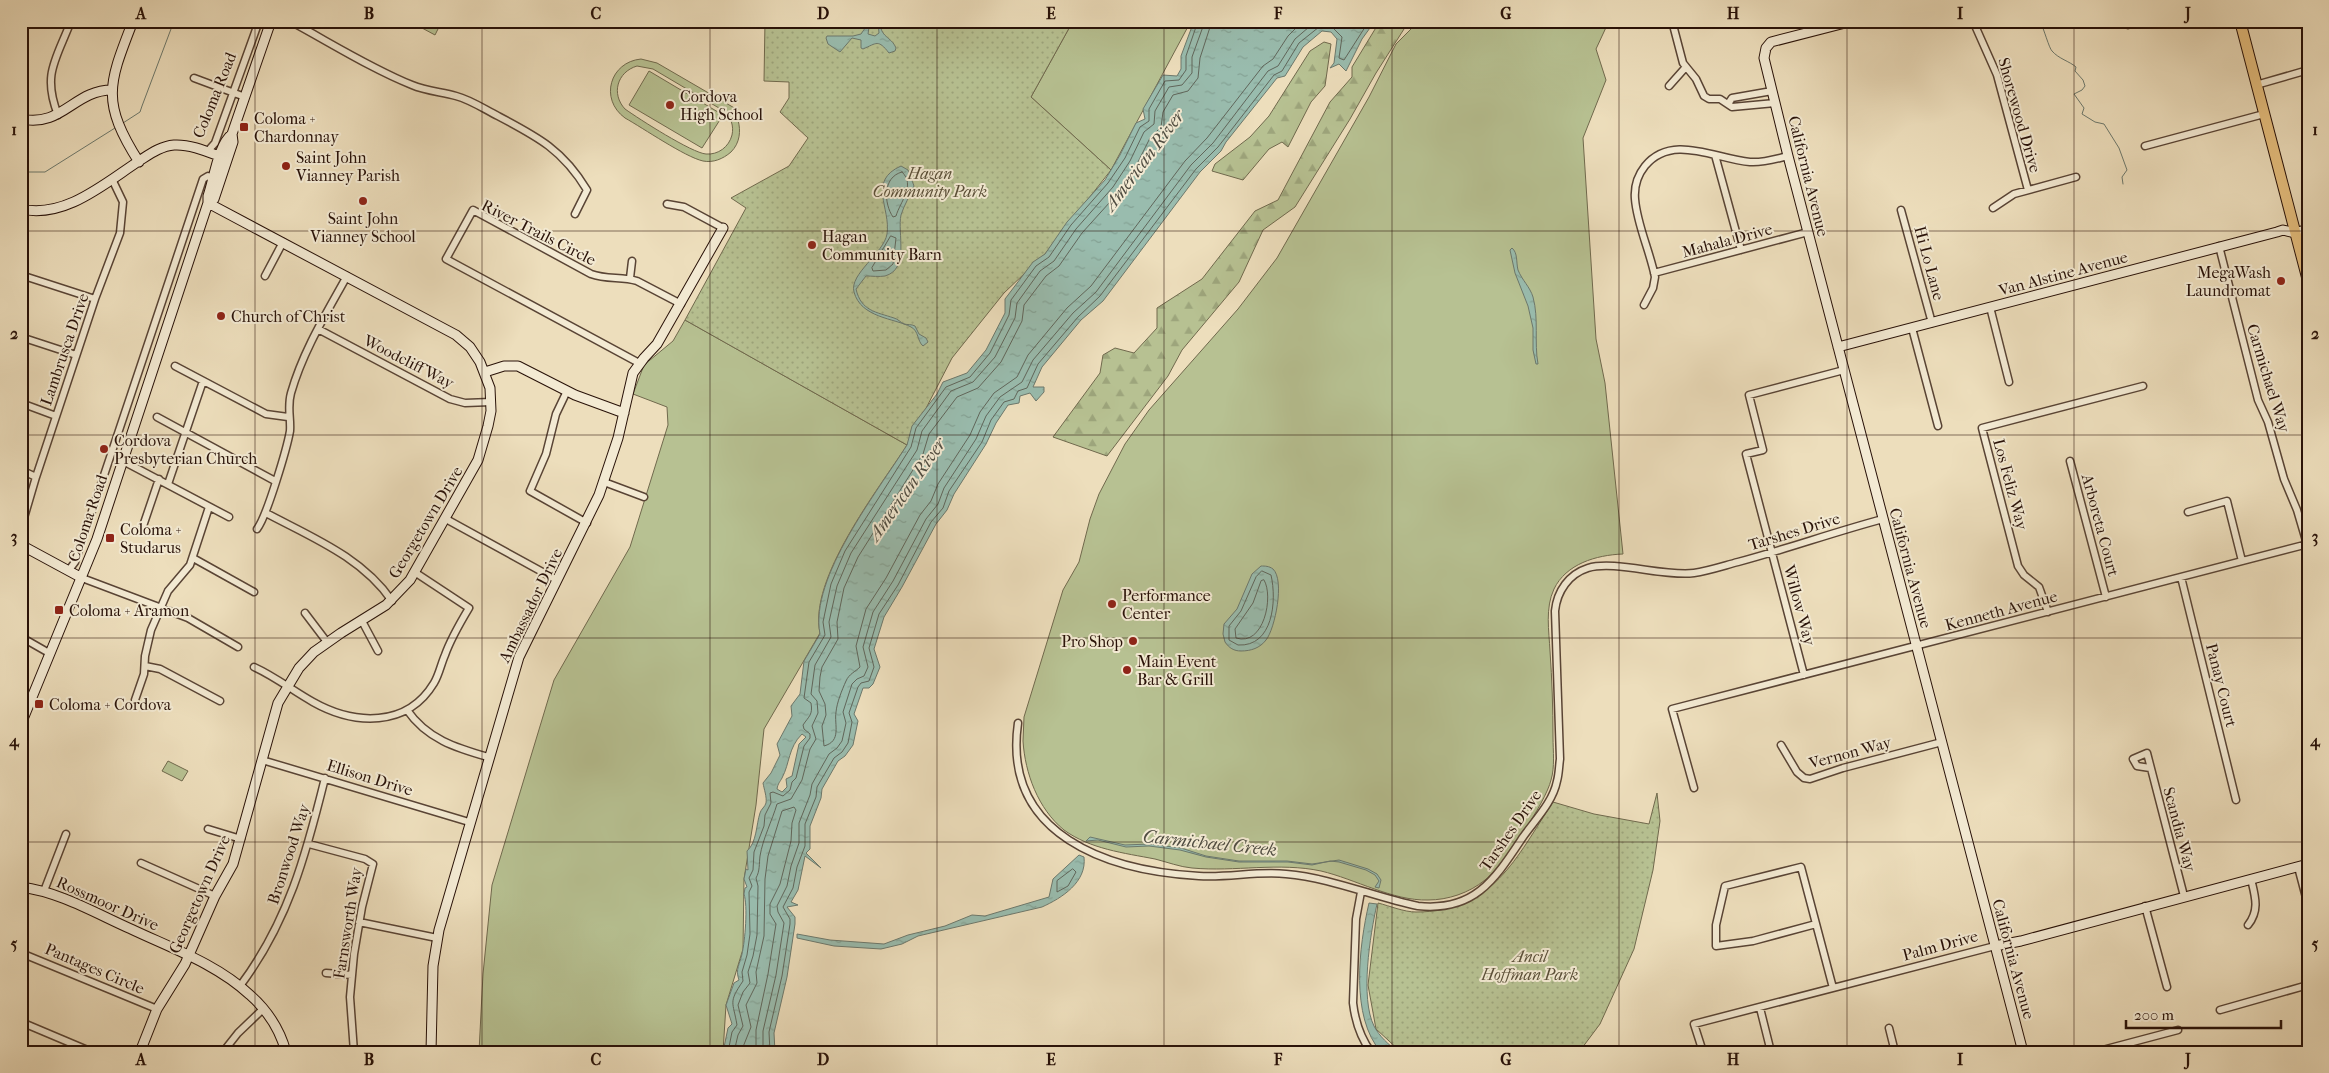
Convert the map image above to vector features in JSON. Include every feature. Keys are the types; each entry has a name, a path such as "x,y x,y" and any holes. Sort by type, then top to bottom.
{"main road":[{"path":"2240,21 2308,281"}],"street":[{"path":"58,115 50,92 50,76 71,21"},
{"path":"133,21 115,68 112,102 119,124 138,162"},
{"path":"245,21 258,24"},
{"name":"Coloma Road","path":"208,203 214,199 232,144 232,134 271,21"},
{"path":"290,21 403,81 423,89 456,96 472,102 535,135 558,152 579,176 587,190 575,214"},
{"path":"1672,21 1685,68 1696,79 1704,96 1709,100 1720,99 1732,107 1739,108 1775,103"},
{"name":"California Avenue","path":"1853,21 1771,42 1766,48 1764,58 2023,1052"},
{"name":"Shorewood Drive","path":"1973,21 1997,75 2028,190"},
{"name":"Coloma Road","path":"207,152 214,143 234,93 258,24"},
{"path":"1668,86 1685,68"},
{"path":"2256,85 2308,70"},
{"path":"194,78 246,97"},
{"path":"21,120 41,120 58,115 89,95 99,91 112,90"},
{"path":"1728,104 1732,98 1772,91"},
{"path":"2145,146 2264,114"},
{"name":"Coloma Road","path":"21,724 49,653 82,578 123,461 208,203 208,196 219,156 226,139 232,134"},
{"path":"21,209 40,211 66,206 156,151 174,145 219,156 225,154 232,144"},
{"path":"1644,306 1653,288 1654,274 1635,202 1636,182 1652,159 1670,150 1686,149 1757,162 1788,156"},
{"path":"1715,155 1740,250"},
{"name":"Coloma Road","path":"69,570 75,562 203,180 208,176 214,178"},
{"path":"1992,208 2007,197 2076,178"},
{"name":"Lambrusca Drive","path":"21,528 95,299 120,233 123,202 112,179"},
{"name":"Georgetown Drive","path":"140,1052 157,1009 188,956 215,896 232,864 241,839 278,704 299,668 327,642 392,600 416,573 473,471 482,449 488,426 491,402 485,372 475,354 456,335 208,203"},
{"path":"668,204 684,207 723,228"},
{"name":"River Trails Circle","path":"639,363 446,259 473,210 591,274 606,278 630,278 681,304"},
{"name":"Hi Lo Lane","path":"1901,210 1932,322"},
{"name":"Ambassador Drive","path":"431,1052 432,982 437,938 469,822 519,657 587,522 604,482 624,412 631,378 639,363 657,344 723,228"},
{"name":"Van Alstine Avenue","path":"1838,347 2219,246 2283,230 2295,232 2308,229"},
{"name":"Mahala Drive","path":"1654,274 1808,232"},
{"path":"265,276 284,242"},
{"name":"Carmichael Way","path":"2219,246 2258,400 2268,422 2284,479 2295,502 2307,544"},
{"path":"630,278 632,261"},
{"path":"21,276 95,299"},
{"path":"257,528 266,514 290,431 288,405 295,380 318,330 347,276"},
{"path":"1990,307 2009,382"},
{"path":"1912,328 1938,426"},
{"name":"Woodcliff Way","path":"318,330 450,399 465,403 491,402"},
{"path":"21,337 76,356"},
{"path":"175,366 266,414 288,417"},
{"path":"485,372 504,366 518,366 590,401 624,412"},
{"name":"Willow Way","path":"1804,675 1746,454 1763,450 1749,395 1844,370"},
{"path":"168,484 203,381"},
{"name":"Los Feliz Way","path":"2048,612 2039,587 2018,566 1982,428 2143,386"},
{"path":"567,391 556,414 546,454 530,491 587,522"},
{"path":"21,403 56,416"},
{"path":"158,417 275,481"},
{"path":"123,461 229,517"},
{"name":"Arboreta Court","path":"2070,461 2106,597"},
{"path":"21,470 36,478"},
{"path":"141,532 159,479"},
{"path":"604,482 644,496"},
{"path":"2188,512 2227,501 2242,561"},
{"path":"135,700 142,682 147,642 171,585 188,568 193,558 209,507"},
{"path":"266,514 347,557 372,576 392,600"},
{"path":"446,519 557,580"},
{"name":"Tarshes Drive","path":"1018,723 1015,743 1019,771 1030,798 1037,810 1056,831 1088,852 1106,859 1173,874 1202,876 1285,874 1319,879 1418,906 1446,906 1461,902 1482,890 1497,877 1544,809 1557,782 1560,758 1556,605 1561,591 1572,577 1579,572 1596,567 1693,574 1804,544 1822,536 1883,519"},
{"name":"Kenneth Avenue","path":"1694,788 1672,709 2307,544"},
{"path":"21,545 82,578 188,618 238,647"},
{"path":"193,558 254,592"},
{"path":"254,667 274,676 323,708 350,717 378,719 393,716 407,710 422,698 434,682 454,635 469,608 416,573"},
{"name":"Panay Court","path":"2180,577 2236,800"},
{"path":"305,613 327,642"},
{"path":"362,621 378,652"},
{"path":"21,637 49,653"},
{"path":"145,666 160,669 220,701"},
{"path":"407,710 419,725 435,738 488,758"},
{"name":"Vernon Way","path":"1781,745 1797,772 1804,778 1810,779 1942,742"},
{"name":"Ellison Drive","path":"262,760 469,822"},
{"name":"Scandia Way","path":"2150,768 2184,896"},
{"name":"Bronwood Way","path":"240,986 261,956 282,917 309,844 325,778"},
{"path":"208,829 241,839"},
{"path":"44,891 66,834"},
{"name":"Farnsworth Way","path":"309,844 365,859 373,864 359,922 352,975 350,998 354,1052"},
{"path":"141,863 215,896"},
{"name":"Palm Drive","path":"1703,1052 1694,1024 1995,946 2021,941 2145,906 2308,864"},
{"path":"1816,924 1753,941 1716,946 1716,925 1725,886 1801,866 1833,988"},
{"path":"2298,867 2308,905"},
{"path":"2248,924 2254,916 2256,905 2251,879"},
{"name":"Rossmoor Drive","path":"21,887 59,896 211,967 240,986 263,1009 276,1028 286,1052"},
{"path":"1361,892 1356,919 1353,997 1355,1016 1361,1035 1371,1052"},
{"path":"2145,906 2167,987"},
{"path":"359,922 437,938"},
{"name":"Pantages Circle","path":"21,953 157,1009"},
{"path":"326,973 352,975"},
{"path":"2220,1010 2308,986"},
{"path":"1760,1008 1771,1052"},
{"path":"223,1052 238,1033 263,1009"},
{"path":"21,1022 92,1052"},
{"path":"1888,1028 1895,1052"},
{"path":"2095,1052 2178,1030"}],"green space":[{"path":"409,21 442,21 435,35"},
{"name":"Hagan Community Park","path":"765,21 1073,21 1031,97 1111,170 1045,254 1004,293 952,358 907,445 685,320 746,208 731,198 789,166 808,138 780,112 789,98 789,82 764,81"},
{"path":"1073,21 1191,21 1111,170 1031,97"},
{"path":"1380,21 1411,21 1376,73 1350,119 1295,207 1263,230 1239,282 1182,350 1168,376 1107,456 1053,437 1100,373 1103,355 1115,348 1134,353 1157,328 1157,308 1202,279 1255,211 1278,200 1330,102 1352,77 1352,67"},
{"path":"1419,21 1609,21 1596,49 1606,80 1583,138 1596,339 1605,383 1623,554 1603,556 1574,567 1559,580 1551,596 1548,620 1554,759 1552,775 1547,790 1533,818 1493,873 1479,885 1465,892 1436,900 1401,897 1321,871 1305,868 1208,869 1178,866 1085,842 1064,830 1047,812 1040,801 1030,778 1024,753 1023,735 1024,717 1063,590 1079,562 1090,519 1099,494 1125,444 1149,410 1238,309 1277,258 1369,97 1396,44"},
{"path":"1324,42 1331,44 1325,86 1311,102 1288,147 1282,142 1269,149 1243,180 1212,171 1215,164 1250,137 1269,116 1310,51"},
{"path":"641,59 657,63 743,113 738,120 738,141 731,152 718,160 703,161 675,148 625,118 617,110 610,92 615,74 630,62","holes":["637,66 653,69 726,113 733,128 731,139 726,147 719,152 710,154 699,152 666,135 625,109 618,97 617,90 621,78 630,69"]},
{"path":"649,71 723,115 702,148 629,105"},
{"path":"685,320 907,445 848,536 824,587 819,611 820,633 764,729 756,805 744,879 743,949 726,1005 723,1052 479,1052 483,974 492,885 554,680 630,547 668,425 667,407 633,394 644,365 673,341"},
{"path":"168,761 188,771 182,781 162,771"},
{"name":"Ancil Hoffman Park","path":"1657,793 1660,821 1653,870 1634,949 1600,1024 1579,1052 1401,1052 1376,1029 1368,985 1378,903 1416,912 1442,910 1465,903 1483,892 1500,878 1527,843 1553,802 1594,814 1649,824"}],"water":[{"path":"870,21 868,34 875,36 879,33 878,21 880,21 882,31 894,44 895,51 889,53 880,44 871,45 863,49 861,48 861,40 852,38 840,52 828,44 827,36 853,36 861,34"},
{"name":"American River","path":"1194,21 1375,21 1362,39 1346,71 1339,64 1330,68 1334,63 1337,39 1331,32 1322,31 1303,47 1285,76 1277,78 1226,142 1221,151 1200,172 1103,301 1081,320 1042,367 1033,387 1044,387 1044,392 1036,401 1030,393 1020,396 1019,403 1008,405 996,423 986,444 954,494 947,510 936,524 884,617 874,649 880,667 873,684 869,688 863,688 854,714 858,721 853,745 845,756 838,761 822,789 821,798 810,826 810,849 806,853 821,868 805,856 798,890 791,902 798,905 787,907 795,917 795,924 787,977 774,1033 775,1052 723,1052 728,1028 732,1024 726,1005 734,983 739,980 738,970 744,941 746,915 744,894 747,887 744,879 746,869 748,870 747,851 753,843 760,813 766,803 763,783 771,773 780,755 777,744 792,716 791,706 800,694 804,661 820,634 819,612 825,587 835,562 864,510 907,445 912,426 937,394 943,382 967,373 986,350 1005,313 1005,299 1033,262 1045,254 1067,222 1105,180 1136,123 1145,119 1143,109 1163,75 1177,76 1181,69 1181,56","holes":["802,734 806,737 799,744 792,776 786,779 787,787 782,792 777,787 785,772 794,745"]},
{"path":"901,166 908,170 914,186 901,215 900,258 893,272 885,276 866,276 856,289 862,302 870,310 895,318 904,324 879,316 863,307 854,292 854,285 861,271 885,241 887,224 883,187 885,179 891,172"},
{"path":"1512,248 1516,255 1518,270 1530,290 1535,305 1538,364 1536,364 1533,350 1533,328 1528,306 1515,273 1510,250"},
{"path":"904,324 915,326 919,334 926,338 928,342 923,346 914,329"},
{"path":"1261,566 1273,569 1277,575 1278,593 1273,626 1266,640 1261,645 1248,650 1236,650 1225,642 1223,634 1224,624 1237,609 1252,574"},
{"name":"Carmichael Creek","path":"1090,837 1125,845 1149,844 1181,848 1206,856 1239,861 1287,861 1312,864 1325,862 1312,865 1288,862 1239,862 1206,857 1180,850 1149,846 1126,847 1098,840 1086,841"},
{"path":"1079,855 1084,857 1082,874 1065,894 1042,907 918,936 902,944 881,949 834,946 797,938 797,934 830,940 884,944 908,935 945,926 972,915 985,916 1049,897 1053,879"},
{"path":"1339,860 1368,869 1377,874 1381,880 1379,888 1375,887 1379,881 1375,875 1366,870 1331,861"},
{"path":"1369,903 1377,904 1368,966 1367,983 1370,1014 1374,1026 1379,1033 1398,1052 1381,1052 1371,1037 1361,1001 1360,960"}],"waterway":[{"path":"123,123 140,112 174,21"},
{"path":"2040,21 2052,51 2076,67 2075,71 2083,80 2085,86 2074,94 2084,108 2082,114 2095,122 2104,124 2119,148 2127,170 2122,177 2123,184"},
{"path":"21,172 45,172 115,128"}],"place":[{"name":"Cordova High School","path":"670,105"},
{"name":"Coloma + Chardonnay","path":"244,127"},
{"name":"Saint John Vianney Parish","path":"286,166"},
{"name":"Saint John Vianney School","path":"363,201"},
{"name":"Hagan Community Barn","path":"812,245"},
{"name":"MegaWash Laundromat","path":"2281,281"},
{"name":"Church of Christ","path":"221,316"},
{"name":"Cordova Presbyterian Church","path":"104,449"},
{"name":"Coloma + Studarus","path":"110,538"},
{"name":"Performance Center","path":"1112,604"},
{"name":"Coloma + Aramon","path":"59,610"},
{"name":"Pro Shop","path":"1133,641"},
{"name":"Main Event Bar & Grill","path":"1127,670"},
{"name":"Coloma + Cordova","path":"39,704"}]}
